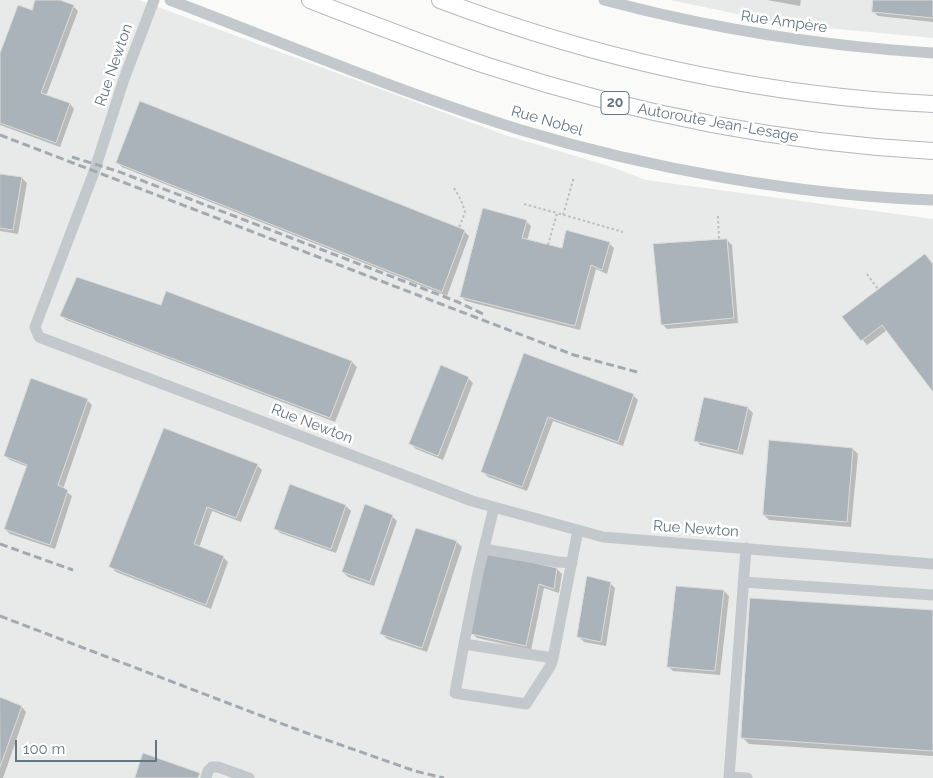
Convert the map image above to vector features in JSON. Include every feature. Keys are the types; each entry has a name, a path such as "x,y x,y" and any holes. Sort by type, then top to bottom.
{"highway":[{"name":"Autoroute Jean-Lesage","path":"310,0 486,66 552,86 641,109 710,124 783,136 933,151"},
{"path":"440,0 571,44 692,74 824,95 933,104"}],"street":[{"name":"Rue Newton","path":"154,0 124,79 94,172 35,328 39,337 472,501 603,537 933,564"},
{"name":"Rue Nobel","path":"170,0 454,108 574,145 743,180 834,192 933,200"},
{"name":"Rue Ampère","path":"604,0 692,22 755,34 860,47 933,53"},
{"path":"494,507 455,693 526,704 551,665 578,530"},
{"path":"746,548 729,777 747,778"},
{"path":"484,549 572,563"},
{"path":"743,582 933,595"},
{"path":"464,644 553,658"},
{"path":"206,778 208,771 212,767 218,767 249,778"}],"path":[{"path":"563,215 574,177"},
{"path":"454,188 465,212 459,228"},
{"path":"524,204 623,232"},
{"path":"548,245 557,213"},
{"path":"718,216 720,239"},
{"path":"867,274 878,290"}],"shaded area":[{"path":"0,0 139,0 505,135 609,166 646,180 933,219 933,778 0,778"},
{"path":"670,0 933,0 933,38 785,24"}],"building":[{"path":"35,0 60,0 74,5 41,93 70,103 56,143 0,123 0,53 18,5 32,10"},
{"path":"873,0 933,0 933,18 872,12"},
{"path":"140,101 465,230 442,292 116,163"},
{"path":"0,174 22,177 13,230 0,228"},
{"path":"483,208 527,220 522,238 562,248 566,230 610,242 602,270 591,265 575,326 460,297"},
{"path":"727,239 734,318 661,325 653,244"},
{"path":"925,254 933,264 933,392 882,325 861,341 842,317"},
{"path":"77,277 161,305 166,291 352,361 330,418 60,316"},
{"path":"524,353 634,394 618,442 548,417 522,487 481,472"},
{"path":"441,365 469,377 438,456 409,444"},
{"path":"31,378 88,399 58,485 68,490 50,545 4,529 27,465 4,456"},
{"path":"704,397 748,407 738,451 694,441"},
{"path":"164,428 258,464 236,518 207,507 194,544 224,556 206,605 109,567"},
{"path":"769,440 853,448 847,522 763,515"},
{"path":"290,484 346,505 331,549 274,529"},
{"path":"365,504 393,515 370,582 342,572"},
{"path":"416,528 457,541 422,648 380,634"},
{"path":"486,552 557,568 554,589 539,584 526,646 471,634"},
{"path":"587,576 611,582 601,642 577,637"},
{"path":"676,586 724,590 715,671 667,667"},
{"path":"750,598 933,610 933,751 741,738"},
{"path":"0,697 22,706 0,767"},
{"path":"143,753 200,773 198,778 135,778"}],"railway":[{"path":"0,135 574,355 641,373"},
{"path":"72,157 117,171 458,302 483,314"},
{"path":"0,544 73,570"},
{"path":"0,616 301,731 415,771 444,778"}]}
